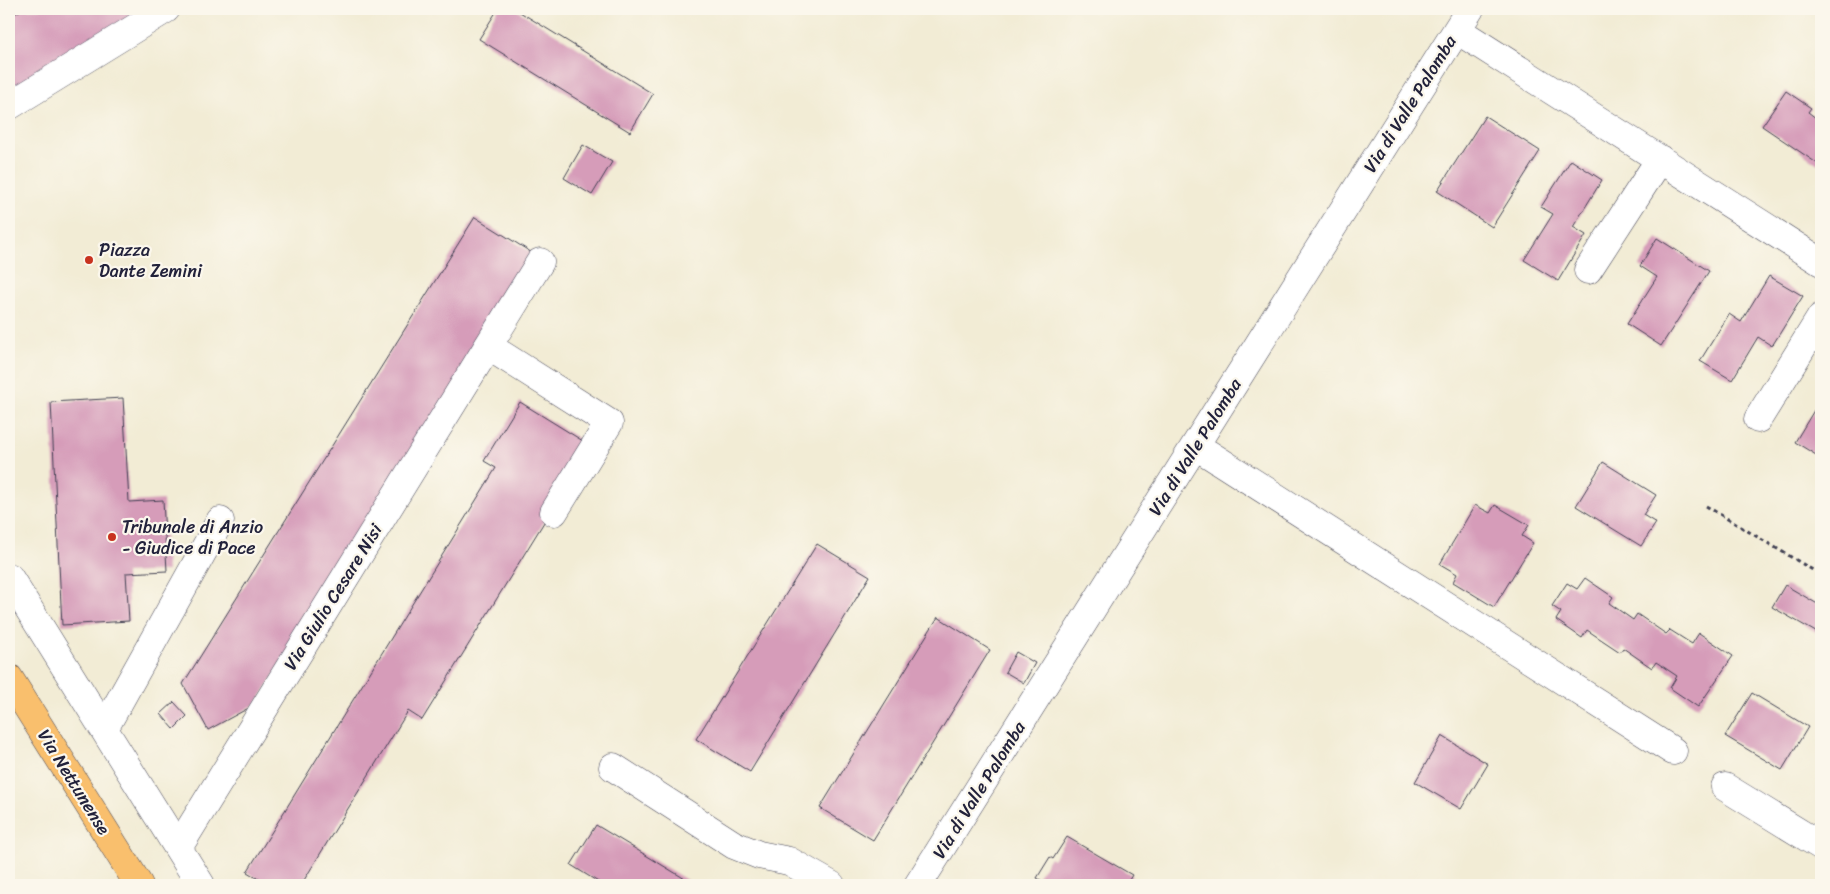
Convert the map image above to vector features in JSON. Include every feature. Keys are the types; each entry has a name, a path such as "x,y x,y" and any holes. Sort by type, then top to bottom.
{"main road":[{"name":"Via Nettunense","path":"9,678 139,885"}],"street":[{"path":"9,106 166,9"},
{"path":"1464,19 1660,160 1821,262"},
{"name":"Via di Valle Palomba","path":"918,885 1464,19"},
{"path":"1588,270 1660,160"},
{"name":"Via Giulio Cesare Nisi","path":"178,848 540,262"},
{"path":"1758,419 1821,317"},
{"path":"488,346 609,423 554,512"},
{"path":"1196,446 1673,751"},
{"path":"104,729 220,521"},
{"path":"9,577 201,885"},
{"path":"613,767 734,845 759,855 789,861 831,885"},
{"path":"1725,787 1821,846"}],"path":[{"path":"1706,506 1821,576"}],"building":[{"path":"23,9 147,9 9,92 9,17"},
{"path":"498,9 515,9 653,94 630,132 479,39"},
{"path":"1786,91 1811,108 1808,112 1821,122 1821,166 1762,126"},
{"path":"1485,116 1540,151 1492,227 1437,191"},
{"path":"583,145 612,162 592,195 564,178"},
{"path":"1571,160 1602,180 1573,227 1586,235 1558,281 1524,260 1553,214 1541,207"},
{"path":"475,217 537,256 256,704 208,730 183,684"},
{"path":"1657,238 1709,271 1661,346 1627,324 1657,277 1640,266"},
{"path":"1769,276 1803,296 1772,346 1758,337 1732,380 1700,361 1729,314 1741,322"},
{"name":"Tribunale di Anzio - Giudice di Pace","path":"123,398 129,502 163,500 167,571 126,573 129,621 62,625 51,402"},
{"path":"520,402 591,446 422,720 408,711 301,885 269,885 247,872 496,468 484,461"},
{"path":"1816,407 1821,410 1821,458 1795,442"},
{"path":"1603,462 1656,495 1643,515 1656,523 1641,546 1576,506"},
{"path":"1475,505 1490,513 1495,505 1529,525 1522,536 1533,543 1494,607 1453,582 1457,574 1440,564"},
{"path":"817,544 870,576 750,772 696,739"},
{"path":"1585,578 1613,597 1609,603 1633,620 1637,614 1666,634 1670,630 1692,644 1699,633 1733,656 1698,707 1670,688 1677,676 1656,662 1652,668 1623,648 1620,652 1587,630 1582,638 1556,620 1561,612 1552,606 1567,583 1577,589"},
{"path":"1785,585 1821,606 1821,635 1772,607"},
{"path":"938,617 990,650 873,840 820,808"},
{"path":"1016,652 1035,663 1024,683 1005,672"},
{"path":"1752,693 1808,727 1782,770 1725,736"},
{"path":"174,702 187,716 174,729 161,714"},
{"path":"1442,736 1488,764 1461,809 1415,782"},
{"path":"596,825 695,885 603,885 571,865"},
{"path":"1067,837 1132,875 1126,885 1049,885 1037,878 1050,857 1053,859"}],"place":[{"name":"Piazza Dante Zemini","path":"89,260"},
{"name":"Tribunale di Anzio - Giudice di Pace","path":"112,537"}]}
